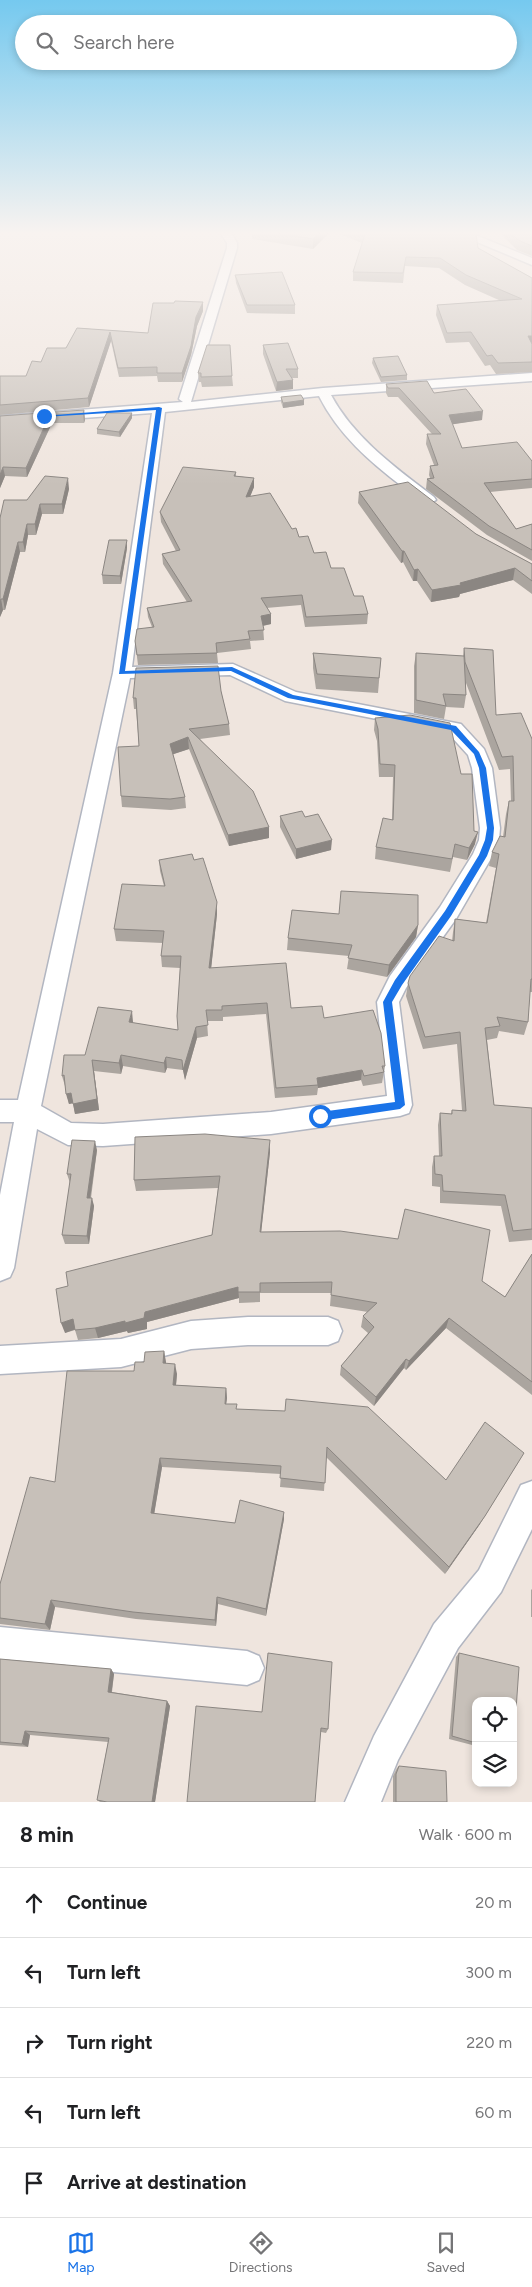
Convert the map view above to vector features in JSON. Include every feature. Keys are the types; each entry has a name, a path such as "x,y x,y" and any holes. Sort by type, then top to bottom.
{"street":[{"path":"186,399 211,316"},
{"path":"0,420 44,412 186,399 532,375"},
{"path":"0,412 159,408 532,375"},
{"path":"323,392 329,408 369,452 444,512"},
{"path":"0,1268 28,1111 122,673 159,408"},
{"path":"0,1111 28,1111 68,1134 102,1135 271,1124 400,1105 388,1002 398,982 438,929 483,856 489,840 490,828 482,768 477,753 454,728 291,697 232,669 122,673"},
{"path":"0,1360 121,1353 190,1335 248,1331 328,1331"},
{"path":"363,1802 386,1748 446,1636 490,1581 532,1496"},
{"path":"0,1644 247,1668"}],"building":[{"path":"151,316 196,316 191,346 182,373 157,373 157,367 118,368 110,332 88,398 0,405 0,376 26,376 32,361 41,362 47,348 66,348 77,328 148,333"},
{"path":"441,316 532,316 532,336 528,336 532,344 532,362 498,363 492,355 487,356 471,332 447,333"},
{"path":"288,343 298,369 286,369 293,380 277,382 263,345"},
{"path":"207,345 230,345 232,376 201,377 201,373 198,373"},
{"path":"398,356 407,375 381,377 373,358"},
{"path":"427,381 434,393 466,389 483,411 449,415 462,448 517,442 532,461 532,479 484,483 516,529 532,524 532,550 489,526 427,479 434,478 430,466 438,465 427,434 441,434 399,388 388,388 386,384"},
{"path":"301,395 304,400 283,403 281,397"},
{"path":"84,410 83,414 50,414 26,468 3,467 0,475 0,416"},
{"path":"107,413 132,413 119,432 97,429"},
{"path":"183,467 236,472 234,476 254,478 246,497 270,493 292,529 296,528 299,537 308,536 314,553 326,552 331,568 344,568 354,596 363,596 368,614 306,617 302,595 261,598 271,614 261,616 264,630 248,631 250,639 216,643 217,653 137,655 135,641 137,629 154,627 147,608 192,601 162,554 180,550 160,512"},
{"path":"45,476 68,478 62,504 40,504 35,524 27,524 23,542 18,542 3,599 0,601 0,518 4,500 27,500"},
{"path":"408,482 476,534 532,564 532,581 515,568 460,583 461,585 432,590 418,569 414,570 404,551 402,551 359,492"},
{"path":"109,540 127,540 120,576 102,575"},
{"path":"464,648 493,650 496,715 521,713 532,739 532,979 528,1022 497,1017 500,1026 485,1028 494,1105 532,1108 532,1229 513,1231 505,1195 443,1191 442,1175 435,1174 434,1156 442,1156 440,1113 452,1114 452,1110 466,1111 460,1032 425,1037 408,983 410,976 439,936 454,941 455,919 487,923 499,854 492,852 500,836 505,837 509,801 514,801 513,756 502,757 465,662"},
{"path":"313,653 381,658 379,678 317,674"},
{"path":"416,653 464,656 466,695 443,694 446,706 416,700"},
{"path":"218,666 221,691 229,724 189,729 253,791 269,827 228,835 188,737 170,744 185,797 170,799 121,796 118,747 139,746 136,698 133,698 136,668"},
{"path":"410,715 450,723 461,774 472,774 474,831 478,832 469,848 455,844 452,859 376,847 383,818 393,820 395,765 380,764 378,729 375,718"},
{"path":"302,811 305,817 318,814 332,840 296,849 280,816"},
{"path":"192,854 194,860 203,858 217,902 209,968 286,963 291,1008 322,1006 324,1018 373,1010 381,1033 385,1066 382,1066 384,1072 364,1076 362,1070 317,1078 318,1085 276,1088 267,1003 222,1006 222,1010 206,1010 208,1025 196,1027 183,1070 182,1060 166,1057 164,1063 121,1055 119,1063 92,1060 97,1099 73,1104 71,1093 66,1094 64,1075 62,1076 64,1055 85,1055 98,1007 132,1011 129,1022 178,1030 177,1016 181,956 161,956 164,931 114,929 122,884 165,886 159,860"},
{"path":"341,891 418,895 418,925 389,965 348,958 352,945 288,938 292,910 339,914"},
{"path":"205,1134 270,1140 260,1232 340,1231 398,1239 405,1209 490,1230 482,1281 505,1297 532,1254 532,1382 449,1318 409,1361 406,1359 376,1397 341,1366 374,1327 363,1316 377,1303 331,1295 332,1282 260,1283 260,1292 238,1292 238,1287 145,1312 144,1318 95,1328 75,1330 73,1319 61,1323 56,1289 68,1286 66,1272 212,1235 220,1176 134,1180 135,1137"},
{"path":"72,1140 95,1141 87,1198 92,1198 87,1236 62,1235 71,1174 67,1174"},
{"path":"164,1351 163,1363 175,1364 173,1385 226,1388 225,1404 237,1404 236,1409 285,1411 286,1399 368,1407 446,1480 485,1422 524,1453 485,1516 449,1567 327,1447 325,1483 280,1478 281,1466 160,1458 151,1513 235,1523 240,1500 284,1512 266,1609 217,1597 215,1620 133,1612 51,1600 45,1624 0,1618 0,1584 30,1477 55,1482 67,1371 134,1371 135,1362 144,1362 145,1352"},
{"path":"268,1653 332,1662 328,1729 321,1728 315,1802 187,1802 196,1706 262,1712"},
{"path":"459,1653 519,1667 517,1697 472,1697 472,1742 452,1736"},
{"path":"0,1659 111,1669 108,1692 167,1701 152,1802 107,1802 97,1800 109,1738 25,1731 22,1744 0,1742"},
{"path":"399,1766 446,1771 447,1802 396,1802 396,1774"}],"route":[{"path":"44,416 159,408 122,673 232,669 291,697 454,728 477,753 482,768 490,828 489,840 483,856 448,913 433,937 398,982 388,1002 400,1105 320,1116"}]}
